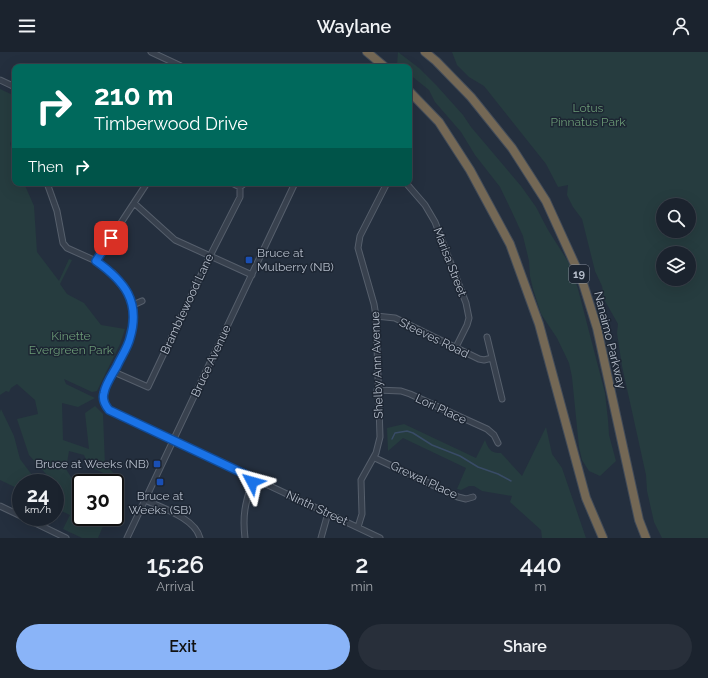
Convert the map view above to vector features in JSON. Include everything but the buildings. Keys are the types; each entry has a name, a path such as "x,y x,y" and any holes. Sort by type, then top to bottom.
{"highway":[{"path":"367,52 381,64"},
{"name":"Nanaimo Parkway","path":"425,52 436,61 471,97 512,148 546,201 582,280 597,328 639,520 646,538"},
{"path":"412,94 439,122 470,170 510,244 539,324 586,498 603,538"}],"street":[{"path":"151,52 177,64"},
{"path":"0,80 12,86"},
{"path":"48,186 57,211 63,243 67,248 96,261 113,273 126,288 133,305 134,321 130,339 114,372"},
{"path":"96,261 145,186"},
{"name":"Bruce Avenue","path":"127,538 294,186"},
{"name":"Shelby Ann Avenue","path":"358,527 362,514 361,480 378,449 380,437 377,390 376,316 358,248 358,242 385,186"},
{"name":"Marisa Street","path":"409,186 425,205 433,218 466,303 469,318 456,347"},
{"name":"Bramblewood Lane","path":"114,372 148,387 210,256 240,197 240,187"},
{"path":"134,203 174,240 252,275"},
{"path":"133,305 142,301"},
{"name":"Steeves Road","path":"376,316 388,316 395,318 479,359 484,360 492,358"},
{"path":"487,337 502,399"},
{"name":"Ninth Street","path":"114,372 103,393 104,403 109,410 380,538"},
{"name":"Lori Place","path":"377,390 401,391 410,394 487,430 494,435 498,443"},
{"name":"Grewal Place","path":"374,458 458,497 466,499 474,497"},
{"path":"245,538 243,523 245,505 253,478"},
{"path":"145,500 188,521 195,528 200,538"},
{"path":"0,506 12,511"},
{"path":"321,538 328,513"},
{"path":"42,526 66,538"}],"green space":[{"path":"398,52 419,68 463,115 471,127 521,186 536,207 548,230 569,263 578,289 605,393 609,435 616,461 600,476 589,471 582,460 579,447 572,377 569,363 557,338 541,314 530,276 529,261 523,236 500,187 475,155 461,132 435,102 429,90 412,76 412,64 397,64"},
{"name":"Lotus Pinnatus Park","path":"452,52 708,52 708,538 662,538 654,522 647,491 646,475 622,366 617,333 618,324 605,301 602,286 595,271 582,219 573,207 567,195 568,185 558,187 546,164 484,86 469,77 457,65"},
{"name":"Kinette Evergreen Park","path":"0,89 12,95 12,138 10,144 12,150 12,186 25,186 34,206 37,252 59,281 69,259 72,260 60,284 67,294 84,303 101,325 125,329 120,344 97,391 92,392 64,379 66,384 95,398 78,407 62,403 63,440 89,449 85,413 95,406 103,414 105,465 115,474 101,474 103,473 89,466 84,455 69,451 66,469 72,479 72,526 103,526 98,538 82,538 63,529 70,515 64,512 64,474 46,474 29,455 17,419 38,414 35,400 17,384 11,388 9,392 6,391 0,395"},
{"path":"1,409 14,436 20,459 31,474 12,474 12,486 0,480"},
{"path":"404,424 476,458 485,440 490,450 495,453 501,453 522,476 546,427 552,454 562,468 586,538 542,538 541,530 510,502 512,496 482,491 474,486 469,486 461,490 457,489 466,468 403,438 388,451 387,428"}],"waterway":[{"path":"392,439 395,433 407,431 413,433 432,445 460,456 478,467 498,474 511,481"}],"place":[{"name":"Bruce at Mulberry (NB)","path":"249,260"},
{"name":"Bruce at Weeks (NB)","path":"157,464"},
{"name":"Bruce at Weeks (SB)","path":"160,482"}],"route":[{"path":"111,238 96,261 113,273 126,288 133,305 134,321 130,339 103,393 104,403 109,410 253,478 252,482"}]}
